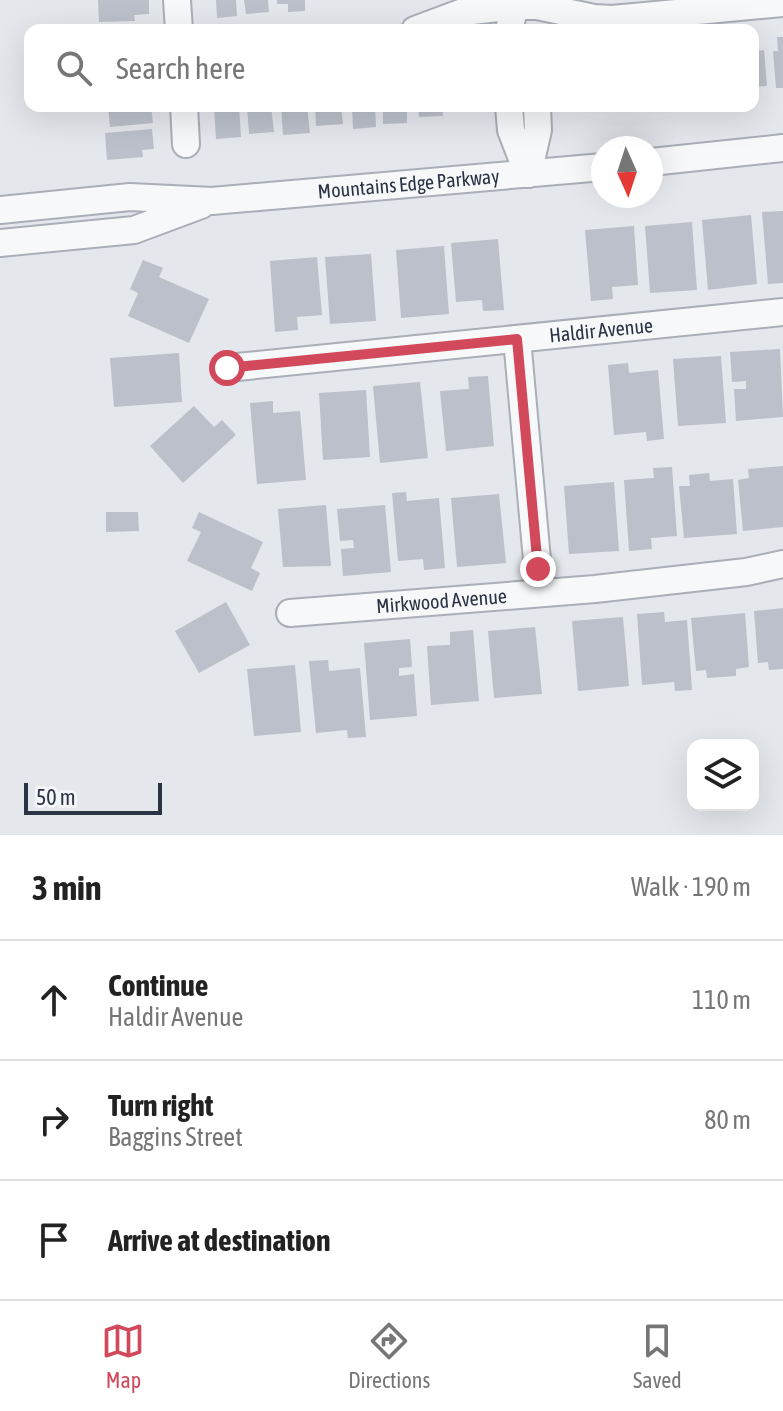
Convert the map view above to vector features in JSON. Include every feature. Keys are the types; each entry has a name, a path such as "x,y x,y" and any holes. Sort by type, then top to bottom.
{"street":[{"path":"177,0 179,24"},
{"path":"431,24 463,12 512,18 537,6 612,19 783,3"},
{"path":"184,112 186,144"},
{"path":"510,112 511,130 528,174"},
{"path":"528,174 538,130 537,112"},
{"path":"663,161 783,148"},
{"name":"Mountains Edge Parkway","path":"0,210 130,197 212,201 591,168"},
{"name":"Mountains Edge Parkway","path":"0,243 134,230 212,201"},
{"name":"Haldir Avenue","path":"227,368 783,312"},
{"path":"517,339 540,593"},
{"name":"Mirkwood Avenue","path":"290,613 540,593 732,573 783,564"}],"building":[{"path":"98,0 149,0 149,14 134,15 135,21 99,22"},
{"path":"216,0 236,0 237,16 217,18"},
{"path":"244,0 268,0 269,12 246,14"},
{"path":"277,0 305,0 305,11 288,12 288,4 277,4"},
{"path":"777,37 783,37 783,88 776,88 773,51 778,51"},
{"path":"764,50 767,86 759,87 759,51"},
{"path":"109,112 152,112 153,123 110,127"},
{"path":"214,112 239,112 241,137 216,139"},
{"path":"247,112 272,112 274,132 249,134"},
{"path":"281,112 308,112 310,133 283,135"},
{"path":"315,112 342,112 343,124 316,126"},
{"path":"352,112 375,112 376,127 353,129"},
{"path":"383,112 407,112 407,123 383,124"},
{"path":"419,112 443,112 443,116 419,117"},
{"path":"152,129 154,149 142,150 143,157 107,160 105,133"},
{"path":"783,211 783,283 768,284 762,212"},
{"path":"751,215 757,284 708,290 702,220"},
{"path":"692,222 697,290 650,293 645,226"},
{"path":"634,226 638,285 612,287 613,299 591,301 585,230"},
{"path":"498,239 504,310 483,311 482,300 456,302 451,243"},
{"path":"444,246 449,314 401,318 396,250"},
{"path":"371,254 376,321 330,324 325,257"},
{"path":"317,257 322,315 297,317 298,330 275,332 270,261"},
{"path":"143,260 163,268 159,277 209,299 189,343 128,316 138,293 130,289"},
{"path":"780,349 783,417 736,421 734,389 746,389 746,381 732,382 730,352"},
{"path":"179,353 182,402 114,407 110,358"},
{"path":"721,356 726,423 678,426 673,359"},
{"path":"628,363 629,373 658,370 664,439 647,441 646,432 614,435 608,365"},
{"path":"488,376 494,446 446,451 440,391 469,389 468,377"},
{"path":"420,382 428,458 380,463 373,386"},
{"path":"366,390 370,457 323,460 319,393"},
{"path":"273,401 273,413 300,411 306,480 257,484 250,403"},
{"path":"194,406 214,427 222,420 236,435 183,483 150,446"},
{"path":"783,466 783,527 743,531 738,480 749,478 748,469"},
{"path":"672,467 677,536 651,538 652,549 629,551 624,480 654,478 653,468"},
{"path":"709,473 710,481 733,479 737,534 684,538 679,486 690,486 689,475"},
{"path":"614,482 619,551 569,554 564,486"},
{"path":"406,492 407,501 439,498 445,568 424,570 423,559 398,561 392,493"},
{"path":"499,494 506,563 457,567 451,498"},
{"path":"326,505 331,566 283,567 278,509"},
{"path":"385,505 391,572 343,576 341,549 354,548 353,540 340,541 337,509"},
{"path":"106,512 138,512 139,531 106,532"},
{"path":"199,512 263,542 251,568 260,573 252,591 187,561 201,532 192,528"},
{"path":"226,602 250,645 199,673 175,631"},
{"path":"783,608 783,669 769,670 768,662 758,663 754,611"},
{"path":"664,612 665,622 687,620 692,690 675,691 674,682 642,685 637,614"},
{"path":"745,613 749,667 736,669 736,676 707,678 706,670 696,671 691,618"},
{"path":"623,617 629,686 578,691 572,621"},
{"path":"535,627 542,694 494,698 488,631"},
{"path":"473,630 479,701 431,705 427,646 450,645 450,632"},
{"path":"410,639 412,667 399,668 399,676 414,674 417,716 370,720 364,643"},
{"path":"328,660 329,671 360,668 366,737 348,738 347,730 316,733 309,661"},
{"path":"295,665 301,732 254,736 247,669"}],"route":[{"path":"227,368 517,339 538,569"}]}
